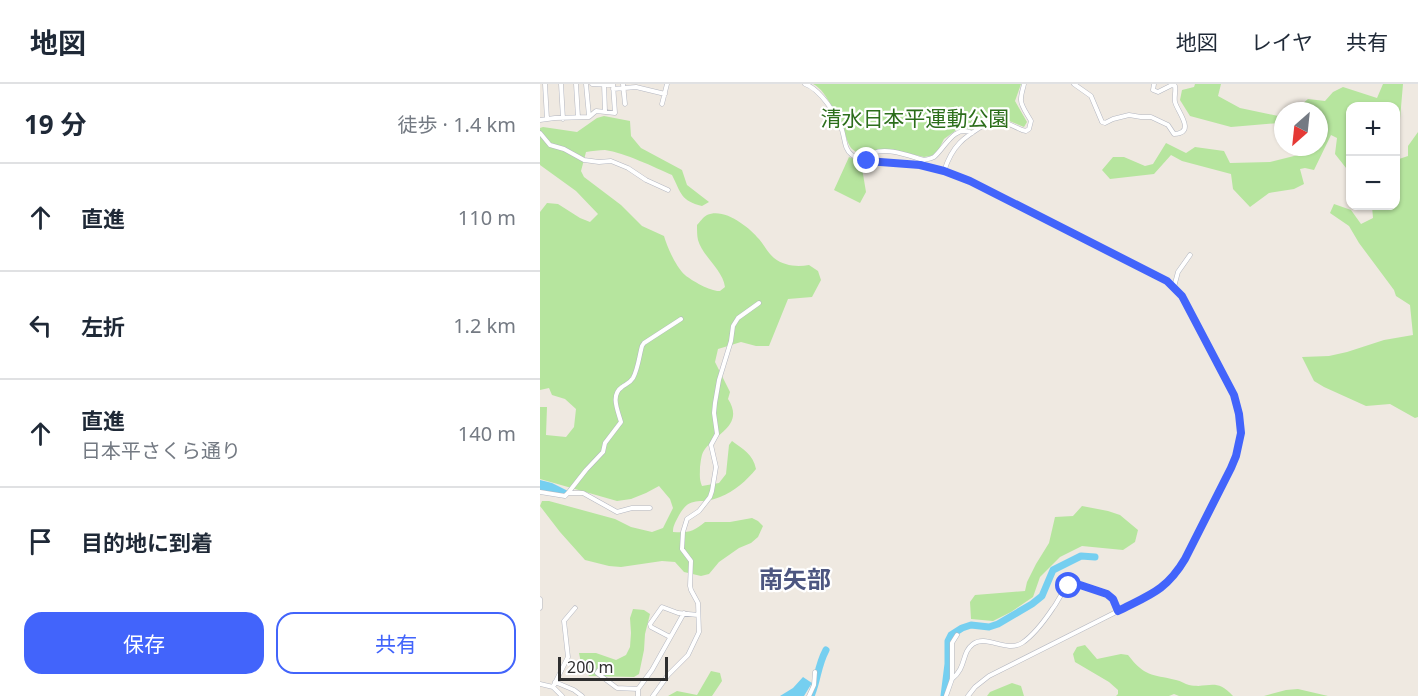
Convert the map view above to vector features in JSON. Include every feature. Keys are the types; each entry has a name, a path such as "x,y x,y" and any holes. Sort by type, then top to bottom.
{"street":[{"path":"543,84 547,119"},
{"path":"561,84 563,118"},
{"path":"576,84 578,117"},
{"path":"586,84 589,117"},
{"path":"592,84 644,87 665,94"},
{"path":"604,84 605,111"},
{"path":"662,104 667,84"},
{"path":"805,84 814,88 822,96 842,129 848,152 857,159 911,164 944,171 970,181 1167,281 1182,296 1234,395 1241,433 1239,444 1231,468 1177,573 1160,589 989,676 968,696"},
{"path":"944,171 958,143 995,119 1022,130 1029,129 1031,121 1020,99 1024,84"},
{"path":"1074,84 1091,96 1102,122 1129,115 1151,117 1168,125 1174,134 1182,132 1183,118 1175,103 1176,86 1169,86 1158,93 1153,90 1154,84"},
{"path":"540,120 589,117 596,111 615,113 613,86"},
{"path":"623,86 625,104"},
{"path":"870,161 873,153 879,151 928,159 936,155 943,145 960,132 966,130 972,133"},
{"path":"540,133 549,145 564,148 584,160 611,161 668,190"},
{"path":"1174,288 1178,272 1191,255"},
{"path":"653,696 668,675 690,652 699,632 698,600 690,586 691,561 682,549 683,529 687,519 699,511 712,491 716,473 711,446 717,434 715,403 733,326 738,318 759,303"},
{"path":"540,492 565,496 603,452 605,443 621,422 615,407 617,393 634,377 642,346 681,319"},
{"path":"568,493 583,493 616,512 632,508 650,508"},
{"path":"952,679 961,670 967,650 976,642 987,641 1006,646 1019,645 1028,638 1069,586 1080,585 1107,594 1113,599 1118,611"},
{"path":"540,599 540,608"},
{"path":"670,637 651,627 650,624 662,607 684,614 698,615"},
{"path":"554,685 568,657 564,621 575,608"},
{"path":"638,696 638,689 652,670 684,614"},
{"path":"946,696 952,679 952,643 957,635"},
{"path":"599,670 597,673 617,688 638,689"},
{"path":"809,696 814,685 814,672"},
{"path":"540,684 574,690 582,696"},
{"path":"554,685 562,696"}],"green space":[{"name":"清水日本平運動公園","path":"813,84 1021,84 1015,101 1027,122 1024,127 992,114 971,130 960,125 944,139 936,155 924,157 902,152 874,151 869,154 857,153 848,143 828,100"},
{"path":"1195,84 1221,84 1218,96 1240,108 1274,115 1274,123 1231,127 1190,116 1180,100 1182,90 1194,87"},
{"path":"1383,84 1403,84 1400,119 1400,102 1346,102 1346,168 1335,154 1337,138 1331,135 1328,141 1328,102 1304,102 1308,99 1325,101 1333,92 1343,87 1377,98"},
{"path":"604,116 630,121 631,136 641,148 682,170 687,185 709,202 702,206 690,202 682,195 672,175 639,161 605,150 586,152 581,171 584,177 621,205 642,226 664,236 675,262 688,277 712,290 720,291 725,287 721,275 704,252 698,238 697,225 706,216 714,213 728,216 743,224 755,234 778,261 791,265 809,265 818,271 821,280 812,297 788,299 769,346 756,346 741,342 718,349 715,362 730,392 728,399 733,415 728,427 703,453 700,467 701,483 702,486 719,483 726,474 729,445 732,441 750,456 756,469 740,485 725,495 686,506 677,519 673,532 690,531 705,522 730,522 752,518 763,526 758,537 751,543 739,548 719,562 709,574 701,576 684,572 675,562 662,561 621,567 585,560 540,506 542,501 549,501 652,532 663,528 673,508 670,499 659,486 631,499 617,501 540,479 540,407 547,407 546,435 566,437 574,427 576,409 565,399 552,395 549,388 540,390 540,212 547,203 558,204 590,222 598,214 576,191 540,165 540,128 577,132 597,118"},
{"path":"1418,132 1418,417 1415,418 1390,404 1366,406 1324,387 1314,381 1302,357 1329,356 1384,340 1413,335 1410,305 1396,296 1349,226 1330,213 1334,204 1351,210 1361,224 1373,218 1372,210 1400,210 1400,159 1408,156 1408,146"},
{"path":"1166,143 1186,153 1195,147 1224,151 1230,163 1270,162 1294,156 1321,156 1314,170 1300,169 1304,184 1294,189 1269,193 1250,207 1233,189 1231,174 1182,161 1171,155 1154,174 1110,179 1102,170 1113,157 1124,157 1145,166 1153,164"},
{"path":"849,157 861,162 866,192 860,203 834,190"},
{"path":"1082,506 1120,515 1138,530 1135,542 1123,550 1082,546 1060,557 1040,577 1033,597 1011,612 993,621 971,619 970,602 975,595 1025,591 1036,564 1049,543 1055,517 1073,516"},
{"path":"633,609 644,610 650,614 639,674 634,677 589,676 581,663 579,653 596,653 616,660 626,655 630,647 630,618"},
{"path":"1085,645 1097,659 1121,654 1128,655 1149,674 1178,680 1189,685 1217,685 1233,696 1179,696 1174,694 1169,696 1116,696 1118,690 1109,682 1075,662 1073,654 1077,647"},
{"path":"711,671 720,673 722,681 712,696 668,696 677,691 697,695"},
{"path":"1012,683 1021,686 1024,696 987,696 990,692"},
{"path":"1298,689 1328,696 1264,696 1286,690"}],"water":[{"path":"540,480 568,491 564,495 540,492"},
{"path":"803,677 812,683 804,696 780,696 793,688"}],"waterway":[{"path":"944,696 948,641 951,635 971,625 989,627 998,624 1042,596 1053,570 1081,556 1095,557"},
{"path":"811,696 826,650"}],"district":[{"name":"南矢部","path":"795,580"}],"route":[{"path":"867,161 920,165 970,181 1167,281 1182,296 1234,395 1241,433 1236,456 1177,573 1160,589 1118,611 1111,596 1080,585 1069,586"}]}
